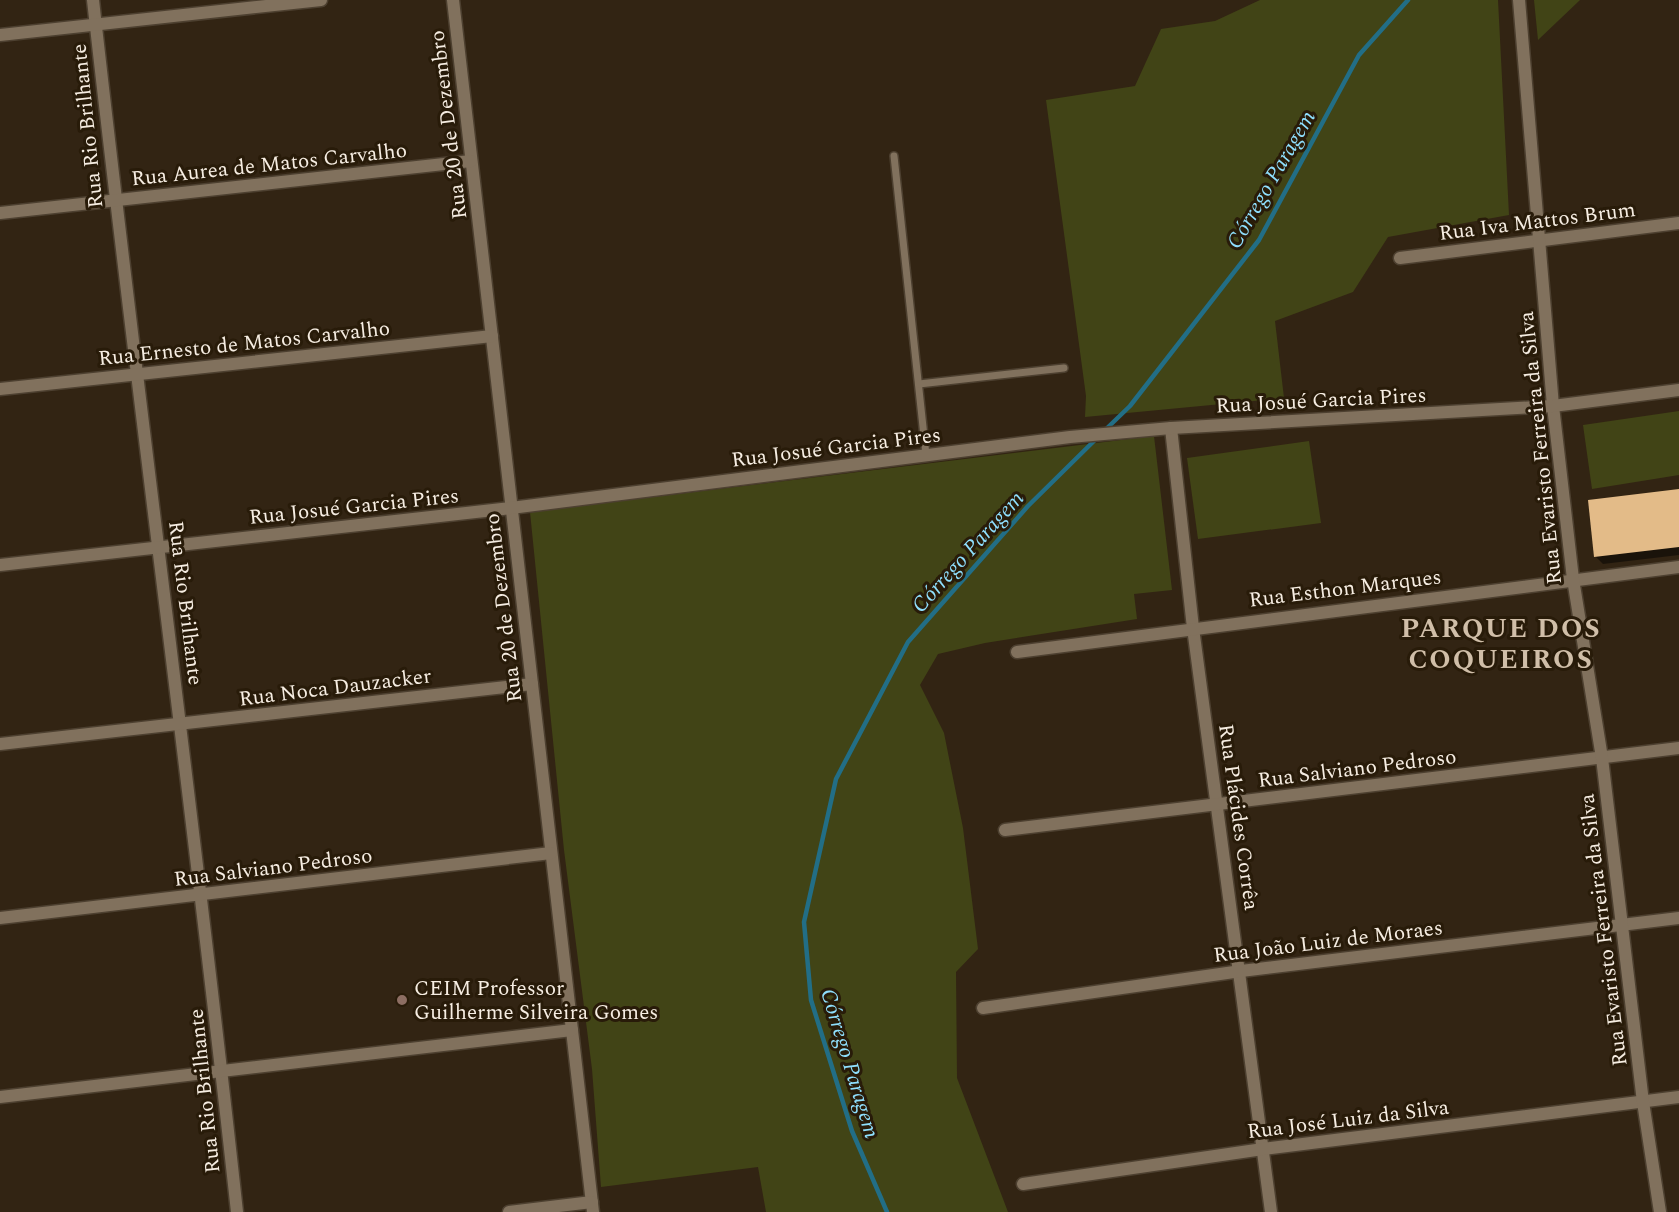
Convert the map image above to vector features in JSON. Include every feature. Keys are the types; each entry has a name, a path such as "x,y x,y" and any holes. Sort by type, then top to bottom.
{"street":[{"name":"Rua Rio Brilhante","path":"93,0 115,201 182,724 237,1212"},
{"path":"0,35 321,0"},
{"name":"Rua 20 de Dezembro","path":"453,0 592,1207"},
{"name":"Rua Evaristo Ferreira da Silva","path":"1519,0 1553,406 1573,579 1602,758 1643,1102 1660,1212"},
{"name":"Rua Aurea de Matos Carvalho","path":"0,213 471,161"},
{"name":"Rua Iva Mattos Brum","path":"1400,258 1679,223"},
{"name":"Rua Ernesto de Matos Carvalho","path":"0,389 492,336"},
{"name":"Rua Josué Garcia Pires","path":"0,565 511,508 1070,437 1171,428 1553,406 1679,390"},
{"name":"Rua Plácides Corrêa","path":"1171,428 1193,628 1271,1212"},
{"name":"Rua Esthon Marques","path":"1017,652 1679,567"},
{"name":"Rua Noca Dauzacker","path":"0,744 532,684"},
{"name":"Rua Salviano Pedroso","path":"1005,830 1679,748"},
{"name":"Rua Salviano Pedroso","path":"0,918 551,853"},
{"name":"Rua João Luiz de Moraes","path":"983,1008 1240,971 1679,918"},
{"path":"0,1097 572,1030"},
{"name":"Rua José Luiz da Silva","path":"1023,1184 1263,1149 1679,1097"},
{"path":"509,1212 592,1207"}],"lane":[{"path":"894,156 926,455"},
{"path":"919,384 1064,368"}],"green space":[{"path":"1260,0 1498,0 1509,215 1388,237 1353,292 1275,321 1284,398 1085,417 1086,396 1046,100 1135,86 1161,29 1215,21"},
{"path":"1534,0 1580,0 1538,40"},
{"path":"1679,411 1679,475 1592,489 1583,425"},
{"path":"1154,436 1172,590 1134,594 1137,619 985,643 938,654 920,685 944,733 963,828 978,949 956,972 957,1078 1008,1212 766,1212 758,1167 601,1187 592,1069 564,850 530,512"},
{"path":"1309,441 1321,523 1198,539 1187,458"}],"building":[{"path":"1679,489 1679,547 1594,557 1588,500"}],"waterway":[{"name":"Córrego Paragem","path":"1103,432 1130,406 1259,240 1359,55 1408,0"},
{"name":"Córrego Paragem","path":"887,1212 852,1131 811,1000 804,922 836,779 908,642 1028,506 1097,438"}],"place":[{"name":"CEIM Professor Guilherme Silveira Gomes","path":"402,1000"}],"district":[{"name":"PARQUE DOS COQUEIROS","path":"1501,644"}]}
